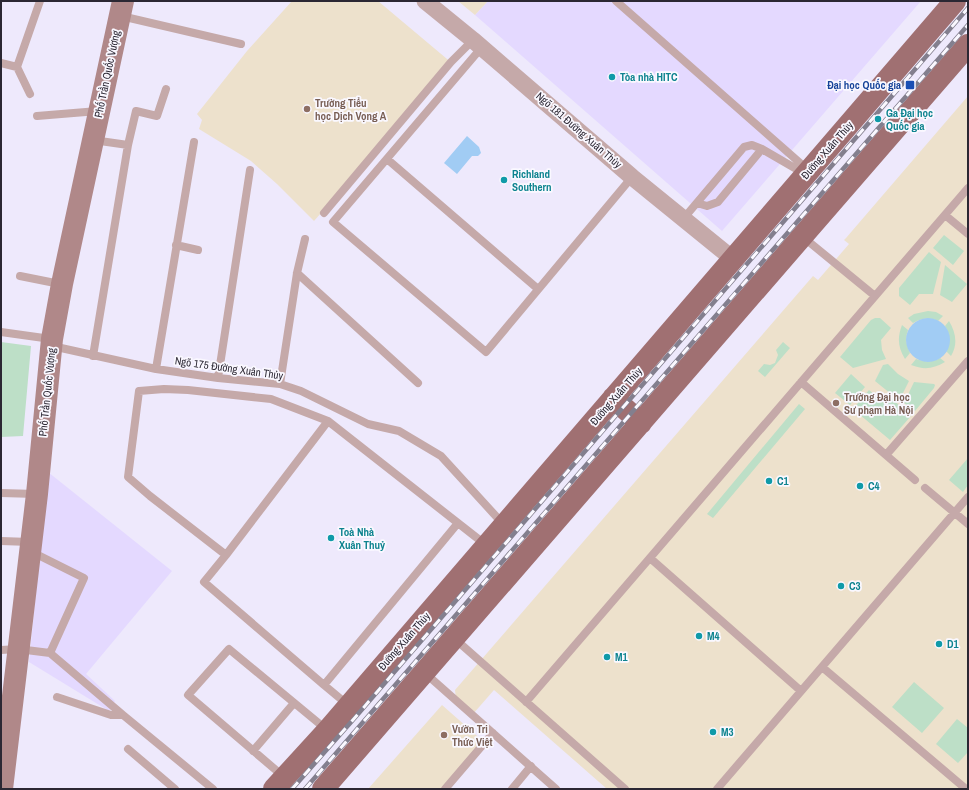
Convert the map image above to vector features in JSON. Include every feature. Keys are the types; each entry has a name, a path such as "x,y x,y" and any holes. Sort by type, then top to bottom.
{"main road":[{"name":"Đường Xuân Thủy","path":"280,783 349,706 955,1"},
{"path":"323,789 968,44"},
{"path":"613,398 641,423"}],"street":[{"name":"Ngõ 181 Đường Xuân Thủy","path":"425,1 478,43 632,176 733,259"},
{"name":"Phố Trần Quốc Vượng","path":"2,789 10,649 30,546 37,494 52,343 62,284 121,8"}],"lane":[{"path":"30,94 17,67 40,1"},
{"path":"616,1 808,173"},
{"path":"121,8 241,44"},
{"path":"478,43 387,159 333,222 374,258 486,352 632,176"},
{"path":"324,213 450,62 478,43"},
{"path":"1,63 17,67"},
{"path":"93,356 128,145 136,111 157,116 166,89"},
{"path":"37,116 99,111"},
{"path":"93,140 128,145"},
{"path":"156,369 194,142"},
{"path":"684,218 744,147 752,145 762,149 808,173"},
{"path":"697,203 708,206 718,202 762,149"},
{"path":"387,159 538,289"},
{"path":"218,378 250,170"},
{"path":"526,702 968,188"},
{"path":"945,215 968,234"},
{"path":"802,236 875,296"},
{"path":"280,384 297,273 305,239"},
{"path":"176,245 198,250"},
{"path":"297,273 418,383"},
{"path":"20,276 62,284"},
{"name":"Ngõ 175 Đường Xuân Thủy","path":"1,332 52,343 93,356 156,369 218,378 280,384 301,391 368,424 398,431 441,456 504,525"},
{"path":"886,455 968,361"},
{"path":"801,382 915,480"},
{"path":"226,555 128,478 139,391 164,389 188,390 271,399 328,421 487,546"},
{"path":"328,421 204,582 349,706"},
{"path":"925,488 968,524"},
{"path":"1,493 37,494"},
{"path":"717,789 968,497"},
{"path":"324,685 458,523"},
{"path":"1,541 30,546 84,578 50,653"},
{"path":"650,558 801,691"},
{"path":"454,639 625,789"},
{"path":"10,649 50,653 213,789"},
{"path":"280,783 253,751 188,695 229,649 328,730"},
{"path":"822,667 966,789"},
{"path":"424,672 556,789"},
{"path":"57,697 111,715 123,715"},
{"path":"253,751 294,703"},
{"path":"445,789 493,733"},
{"path":"128,749 175,789"},
{"path":"512,789 531,766"}],"shaded area":[{"name":"Trường Tiểu học Dịch Vọng A","path":"292,1 378,1 453,64 314,221 277,184 251,161 199,129 202,120 197,114 247,51"},
{"path":"458,1 488,1 475,15"},
{"path":"488,1 921,1 722,231 475,15"},
{"name":"Trường Đại học Sư phạm Hà Nội","path":"968,96 968,789 607,789 494,690 473,714 456,699 455,690 813,276 818,280 849,244 844,240"},
{"path":"48,472 172,571 86,674 115,701 109,711 29,662"},
{"path":"442,705 484,742 443,789 368,789"}],"green space":[{"path":"944,235 964,251 953,265 933,248"},
{"path":"929,252 941,262 933,294 919,294 910,305 899,296 899,288"},
{"path":"945,265 967,284 952,302 940,295"},
{"path":"928,311 936,312 943,316 938,321 926,319 913,323 908,318 914,314"},
{"path":"880,318 891,328 881,340 882,350 886,359 853,368 840,357 871,320"},
{"path":"949,321 955,338 955,347 951,356 946,351 949,338 945,326"},
{"path":"902,325 908,330 906,342 910,353 905,359 899,342 899,334"},
{"path":"1,342 31,346 23,436 1,437"},
{"path":"783,342 790,348 765,377 758,371 764,364 770,365 775,363 778,355 776,350"},
{"path":"940,358 945,362 932,367 920,368 911,365 916,359 928,361"},
{"path":"888,364 898,374 909,381 900,399 893,393 891,394 875,381 883,365"},
{"path":"851,374 865,387 850,405 835,393"},
{"path":"914,382 935,385 915,411 904,403"},
{"path":"869,390 884,403 889,396 911,416 890,440 853,409"},
{"path":"799,404 805,409 713,518 707,514"},
{"path":"968,458 968,485 963,492 949,480"},
{"path":"914,682 944,708 922,733 892,707"},
{"path":"957,719 968,728 968,752 958,763 936,744"}],"water":[{"path":"467,136 479,147 481,153 478,156 472,156 457,174 444,163"},
{"path":"928,318 940,322 946,328 950,340 946,352 940,358 928,362 916,358 910,352 906,340 910,328 916,322"}],"railway":[{"path":"292,789 968,8"},
{"path":"305,789 968,25"}],"place":[{"name":"Tòa nhà HITC","path":"612,77"},
{"name":"Đại học Quốc gia","path":"910,85"},
{"name":"Trường Tiểu học Dịch Vọng A","path":"307,109"},
{"name":"Ga Đại học Quốc gia","path":"878,119"},
{"name":"Richland Southern","path":"504,180"},
{"name":"Trường Đại học Sư phạm Hà Nội","path":"836,403"},
{"name":"C1","path":"769,481"},
{"name":"C4","path":"860,486"},
{"name":"Toà Nhà Xuân Thuỷ","path":"331,538"},
{"name":"C3","path":"841,586"},
{"name":"M4","path":"699,636"},
{"name":"D1","path":"939,644"},
{"name":"M1","path":"607,657"},
{"name":"M3","path":"713,732"},
{"name":"Vườn Tri Thức Việt","path":"444,735"}]}
